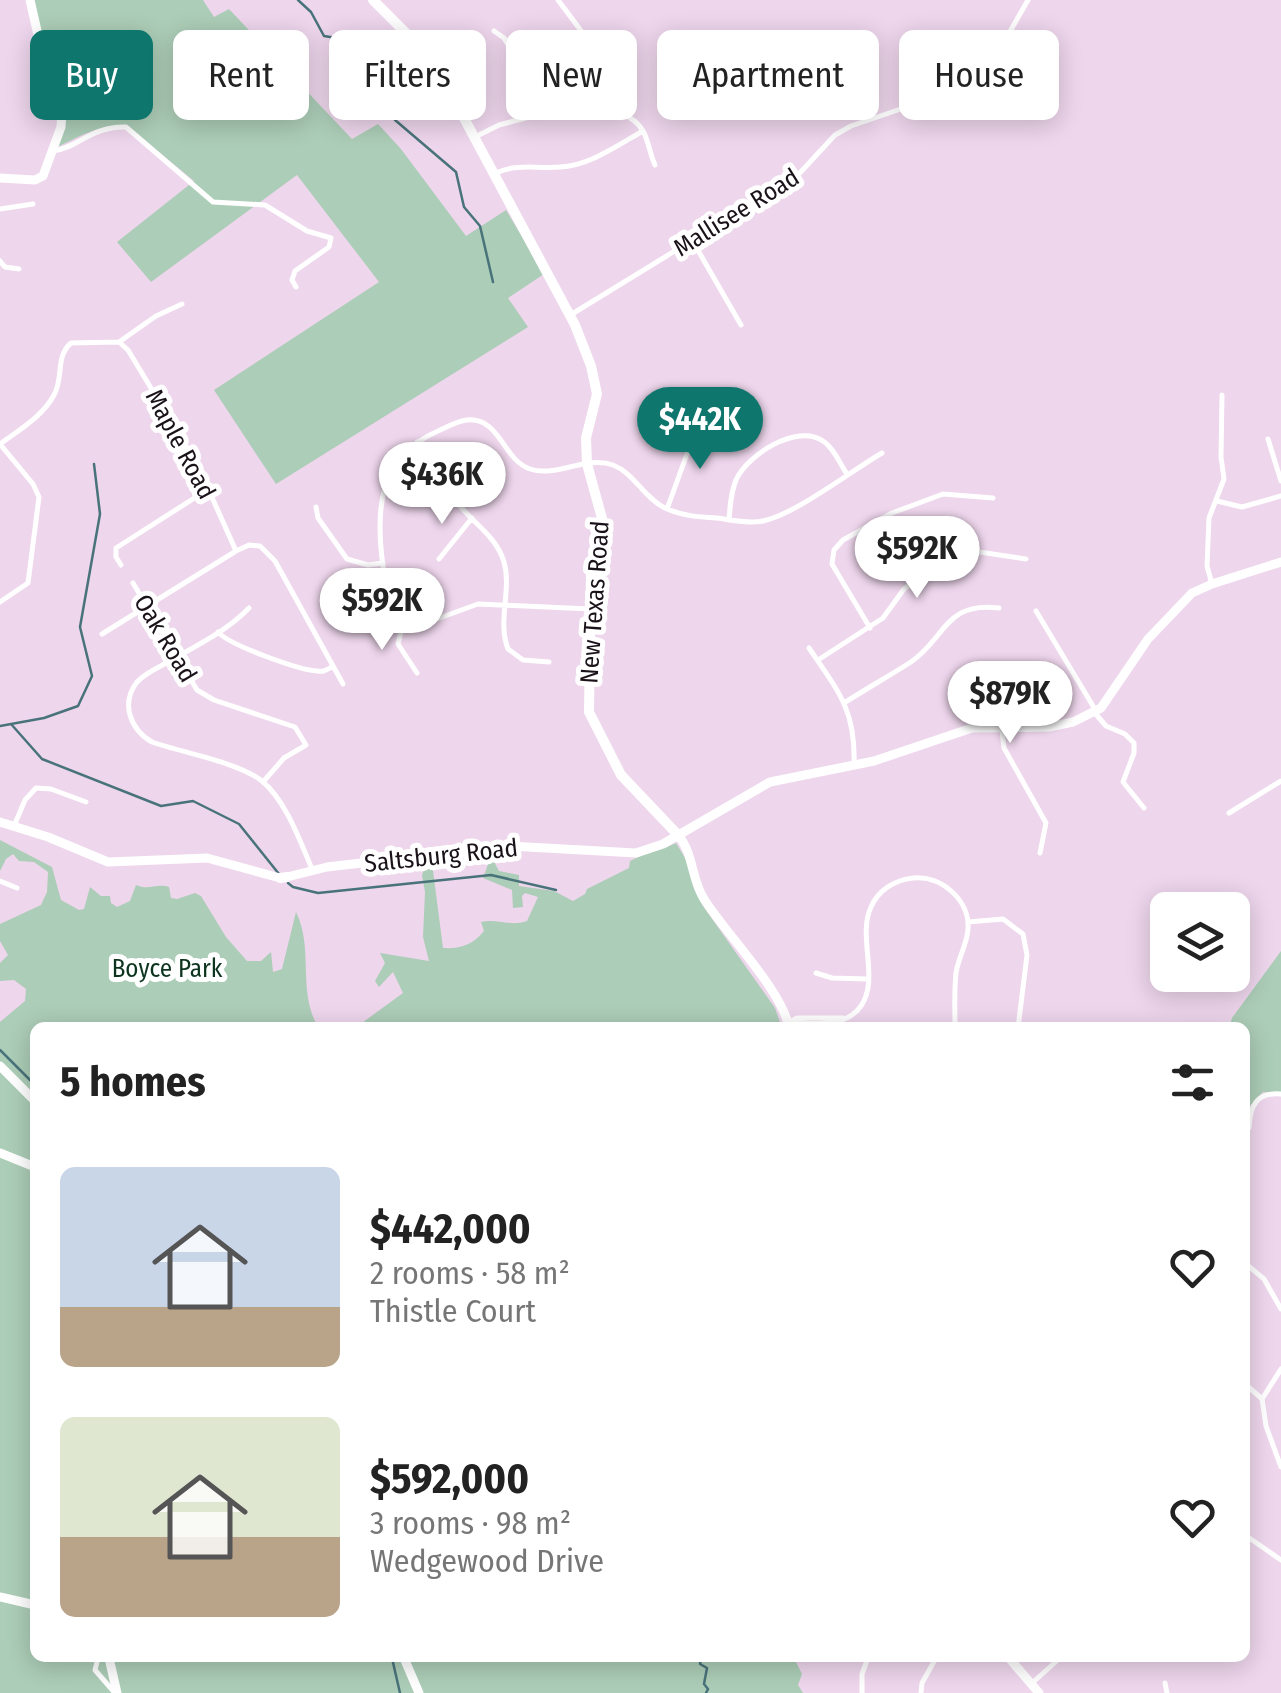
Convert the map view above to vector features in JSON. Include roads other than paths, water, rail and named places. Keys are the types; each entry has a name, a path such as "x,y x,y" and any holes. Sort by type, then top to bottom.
{"main road":[{"path":"0,178 35,180 46,171 61,127 60,93 42,56 30,0"},
{"name":"New Texas Road","path":"373,0 430,58 570,315 596,387 596,404 586,438 587,464 603,522 592,564 588,712 621,775 687,847 702,896 778,1002 787,1022"},
{"path":"1095,711 1106,702 1146,642 1192,593 1281,562"},
{"name":"Saltsburg Road","path":"0,822 108,862 207,858 283,877 312,869 525,845 617,854 652,849 760,786 785,778 854,766 962,730 1060,726 1095,711"},
{"path":"0,1066 30,1096"},
{"path":"0,1154 30,1165"},
{"path":"0,1597 30,1604"},
{"path":"110,1662 116,1693"},
{"path":"406,1662 419,1693"},
{"path":"1012,1662 1039,1693"}],"street":[{"path":"558,0 581,30"},
{"name":"Mallisee Road","path":"570,315 797,176 835,135 851,126 971,86 992,63 1028,0"},
{"path":"494,31 506,41"},
{"path":"475,137 498,125 520,120"},
{"path":"632,120 643,131 655,164"},
{"path":"53,151 99,130 126,128 212,202 265,206 330,238 329,247 295,271 292,280 296,287"},
{"path":"494,174 514,166 568,166 604,153 643,131"},
{"path":"0,210 33,204"},
{"path":"692,240 741,326"},
{"path":"0,262 5,268 19,269"},
{"path":"0,602 28,583 38,497 33,484 0,444 52,400 60,380 62,353 71,343 119,342 156,316 182,304"},
{"name":"Maple Road","path":"119,342 128,350 192,454 236,552"},
{"path":"1212,584 1207,552 1210,518 1224,482 1222,395"},
{"path":"590,609 470,606 423,624 404,620 389,604 383,563 383,493 394,465 417,442 469,420 491,428 512,458 532,470 604,462 621,469 651,500 668,509 687,516 756,522 772,518 882,453"},
{"path":"668,509 687,454 712,421"},
{"path":"729,520 735,482 745,466 788,438 809,436 824,441 847,474"},
{"path":"1268,439 1281,481"},
{"path":"417,442 456,502 489,534 504,560 504,639 508,648 523,660 549,662"},
{"name":"Oak Road","path":"120,565 116,548 207,490"},
{"path":"870,628 832,564 838,546 892,513 935,497 960,493 993,498"},
{"path":"1217,501 1242,507 1281,496"},
{"path":"316,508 318,518 347,560 362,565 383,563"},
{"path":"439,559 472,518"},
{"path":"102,634 236,552 254,545 268,550 343,684"},
{"path":"818,660 870,628 888,613 904,589 951,553 966,550 1026,559"},
{"name":"Oak Road","path":"133,583 203,695 294,726 306,742 284,758 263,782"},
{"path":"844,703 916,658 957,614 976,607 999,608"},
{"path":"249,608 218,632 140,678 130,693 128,706 136,729 152,742 263,782 286,816 312,869"},
{"path":"1036,611 1106,726 1126,734 1134,743 1123,782 1144,808"},
{"path":"404,620 398,644 410,666 418,672"},
{"path":"218,632 231,644 306,668 320,672 332,667"},
{"path":"809,648 854,726 854,766"},
{"path":"1002,727 1004,748 1046,823 1040,852"},
{"path":"1228,813 1281,782"},
{"path":"14,826 25,800 36,788 86,802"},
{"path":"792,1022 797,1018 846,1018 863,1004 868,914 875,899 890,885 917,877 940,883 958,898 968,922 956,976 956,1022"},
{"path":"0,881 17,888"},
{"path":"968,922 1004,920 1023,934 1027,955 1019,1022"},
{"path":"816,973 832,978 867,978"},
{"path":"1250,1112 1266,1094 1281,1094"},
{"path":"1250,1267 1264,1279 1281,1309"},
{"path":"1281,1368 1262,1398 1266,1426 1281,1466"},
{"path":"1250,1388 1262,1398"},
{"path":"1250,1540 1281,1560"},
{"path":"97,1662 95,1670 116,1693"},
{"path":"862,1693 866,1662"},
{"path":"921,1693 934,1662"},
{"path":"1031,1684 1056,1662"},
{"path":"100,1676 113,1671"},
{"path":"1166,1683 1167,1693"}],"waterway":[{"path":"298,0 311,12 324,36 349,42 367,57 377,72 374,82 390,93 395,120 456,172 464,207 480,226 493,282"},
{"path":"0,726 44,718 78,706 92,676 80,627 100,514 94,464"},
{"path":"11,724 42,759 161,806 193,801 239,824 279,874"},
{"path":"288,883 318,893 491,875 556,890"},
{"path":"0,1050 30,1080"},
{"path":"393,1662 400,1693"},
{"path":"700,1662 707,1668 706,1693"}],"park label":[{"name":"Boyce Park","path":"167,968"}]}
